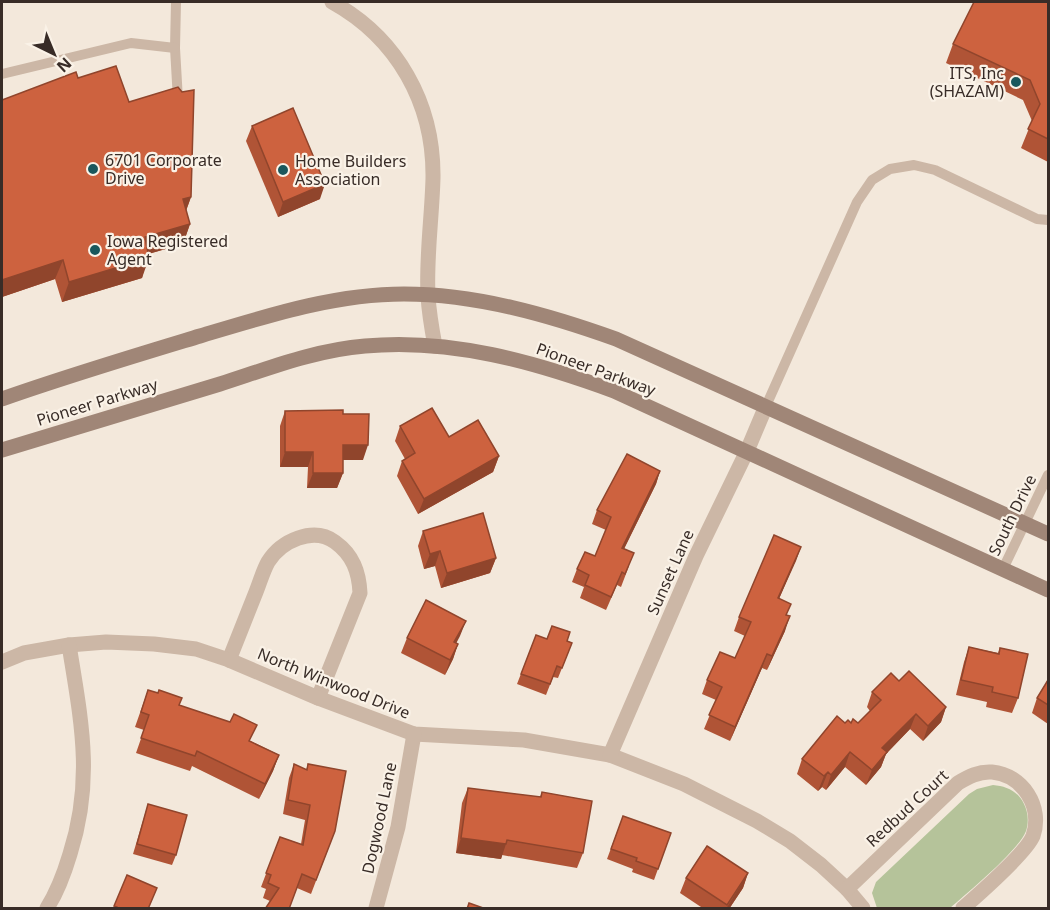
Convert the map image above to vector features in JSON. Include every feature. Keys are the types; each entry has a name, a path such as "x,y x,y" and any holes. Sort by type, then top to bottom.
{"street":[{"path":"332,2 349,11 374,32 395,55 412,82 424,112 431,142 433,176 428,296 435,346"},
{"name":"Pioneer Parkway","path":"2,399 91,368 285,310 358,297 404,294 450,297 496,304 578,326 616,339 1048,534"},
{"name":"Pioneer Parkway","path":"2,450 310,356 365,346 435,346 492,354 554,369 614,391 1048,590"},
{"name":"Sunset Lane","path":"610,755 696,556 747,451 766,406"},
{"path":"229,660 268,562 282,546 296,538 312,535 330,538 344,548 354,562 360,578 360,593 318,698"},
{"name":"North Winwood Drive","path":"2,662 24,653 69,645 106,642 196,649 414,734 524,740 610,755 684,784 757,821 790,841 821,865 863,909"},
{"path":"47,909 59,889 79,826 83,794 85,762 69,645"},
{"name":"Dogwood Lane","path":"376,909 398,827 414,734"},
{"name":"Redbud Court","path":"847,890 958,783 970,775 990,772 1005,775 1020,784 1032,799 1036,818 1032,837 1024,850 963,909"}],"lane":[{"path":"176,2 175,48 178,105"},
{"path":"2,75 131,43 175,48"},
{"path":"766,406 857,202 873,180 890,169 914,165 935,170 1037,219 1048,220"},
{"name":"South Drive","path":"1003,569 1048,475"}],"green space":[{"path":"993,785 1007,788 1015,793 1025,807 1028,824 1014,849 950,908 877,908 872,893 876,882 969,794 977,789"}],"building":[{"name":"ITS, Inc (SHAZAM)","path":"974,2 1048,2 1048,139 1028,129 1040,104 1030,80 953,44"},
{"name":"6701 Corporate Drive","path":"116,66 129,102 178,87 182,92 194,90 191,197 183,199 190,224 145,237 149,258 69,282 63,260 2,280 2,100 76,72 78,78"},
{"name":"Home Builders Association","path":"293,108 325,184 283,202 252,126"},
{"path":"432,408 449,437 478,420 499,456 424,499 402,461 415,453 400,426"},
{"path":"343,410 343,414 369,414 368,445 343,445 343,473 313,473 313,452 285,452 285,411"},
{"path":"627,454 660,471 622,548 634,553 625,574 622,572 611,597 585,585 589,575 577,569 585,552 595,556 611,517 597,510"},
{"path":"483,513 496,558 447,573 440,551 430,554 423,531"},
{"path":"774,535 801,547 778,598 791,604 786,615 790,616 772,656 767,654 735,727 709,715 722,687 707,680 720,652 735,658 751,622 739,617"},
{"path":"426,600 466,621 454,642 458,644 450,660 407,638"},
{"path":"552,626 570,632 567,641 572,643 562,668 557,666 550,684 521,674 536,635 547,639"},
{"path":"969,647 999,654 1000,648 1028,654 1018,698 992,692 993,687 961,680"},
{"path":"909,671 946,707 928,726 916,714 882,748 887,752 872,770 850,752 831,775 828,772 824,776 802,759 837,716 845,723 848,720 851,723 853,719 858,723 881,700 872,692 891,673 899,681"},
{"path":"1048,680 1048,705 1037,698"},
{"path":"148,690 158,693 159,690 182,698 179,705 230,722 234,714 257,725 249,741 279,755 265,784 197,751 195,756 141,738 149,715 141,712"},
{"path":"294,764 307,770 308,764 346,771 335,831 316,880 302,874 289,909 265,909 279,888 268,883 271,875 266,873 280,837 303,845 310,805 288,800"},
{"path":"468,788 541,797 542,792 592,801 583,853 507,840 506,844 461,838"},
{"path":"148,804 187,815 176,855 137,844"},
{"path":"623,816 671,833 658,869 636,861 637,858 611,849"},
{"path":"707,846 748,873 727,905 686,878"},
{"path":"127,875 157,888 148,909 117,909 114,906"},
{"path":"469,903 486,909 467,909"}],"place":[{"name":"ITS, Inc (SHAZAM)","path":"1016,82"},
{"name":"6701 Corporate Drive","path":"93,169"},
{"name":"Home Builders Association","path":"283,170"},
{"name":"Iowa Registered Agent","path":"95,250"}]}
